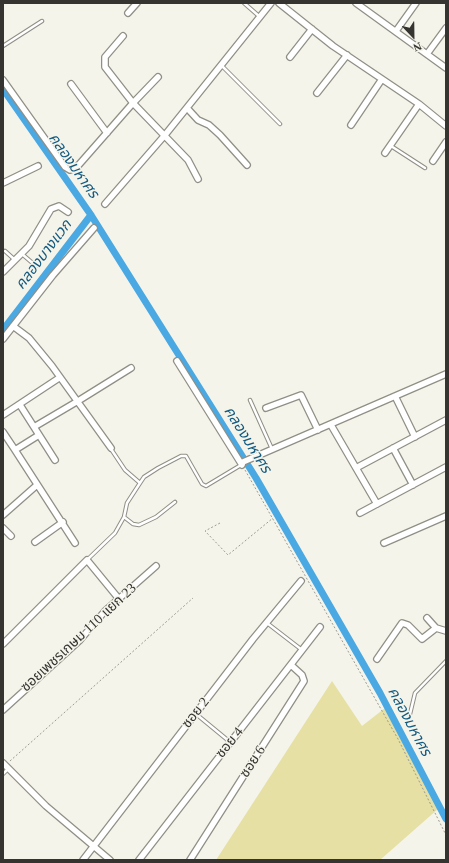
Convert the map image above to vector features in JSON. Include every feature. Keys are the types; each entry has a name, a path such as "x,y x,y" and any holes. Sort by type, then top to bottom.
{"street":[{"path":"128,13 137,3"},
{"path":"105,204 163,133 187,108 272,3"},
{"path":"279,3 347,55 419,104 446,126"},
{"path":"356,3 446,68"},
{"path":"396,31 416,3"},
{"path":"427,54 446,28"},
{"path":"290,57 312,29"},
{"path":"123,36 105,57 104,62 133,103 188,160 198,179"},
{"path":"317,93 347,55"},
{"path":"3,80 65,167 70,170 76,168 158,77"},
{"path":"351,125 382,79"},
{"path":"71,84 107,133"},
{"path":"385,152 419,104"},
{"path":"187,108 198,120 209,125 220,135 248,165"},
{"path":"433,161 446,142"},
{"path":"3,183 38,166"},
{"path":"3,272 22,254 34,239 51,208 59,206 68,212"},
{"path":"3,339 53,275 94,228"},
{"path":"13,326 29,338 78,401 111,448"},
{"path":"177,361 242,463 446,374"},
{"path":"34,426 131,368"},
{"path":"3,415 59,378"},
{"path":"266,408 301,395 318,430"},
{"path":"395,396 415,437"},
{"path":"20,405 55,460"},
{"path":"356,468 446,420"},
{"path":"331,425 377,504"},
{"path":"3,432 63,522 75,543"},
{"path":"15,450 38,435"},
{"path":"393,448 413,484"},
{"path":"360,513 446,467"},
{"path":"3,515 37,485"},
{"path":"384,543 446,516"},
{"path":"35,542 63,522"},
{"path":"3,528 11,536"},
{"path":"3,644 87,560 119,599"},
{"name":"ซอยเพชรเกษม 110 แยก 23","path":"3,710 80,640 105,611 156,566"},
{"name":"ซอย 2","path":"83,860 301,581"},
{"path":"427,618 436,628 446,631"},
{"path":"377,659 402,623 408,625 422,639 436,628"},
{"name":"ซอย 4","path":"139,860 320,627"},
{"name":"ซอย 6","path":"190,860 304,681 302,675 291,665"},
{"path":"5,766 74,831 110,860"}],"lane":[{"path":"244,3 260,17"},
{"path":"3,46 42,22"},
{"path":"221,65 280,124"},
{"path":"390,145 425,168"},
{"path":"5,251 15,260"},
{"path":"22,254 36,266"},
{"path":"250,400 273,449"},
{"path":"111,448 125,470 140,483"},
{"path":"87,560 107,543 119,527 124,517 127,502 144,477 158,468 181,456 186,456 202,484 206,486 242,463"},
{"path":"124,517 133,524 139,526 156,517 175,502"},
{"path":"267,623 302,650"},
{"path":"410,714 415,693 446,660"},
{"path":"196,714 230,742"},
{"path":"3,774 5,766"}],"path":[{"path":"242,463 398,739 446,835"},
{"path":"220,523 205,531 228,555 273,518"},
{"path":"5,766 193,598"}],"shaded area":[{"path":"332,681 362,726 385,708 438,809 380,860 216,860"}],"waterway":[{"name":"คลองมหาศร","path":"3,89 91,215 256,478 380,693 446,819"},
{"name":"คลองบางแวก","path":"3,330 91,215"}]}
